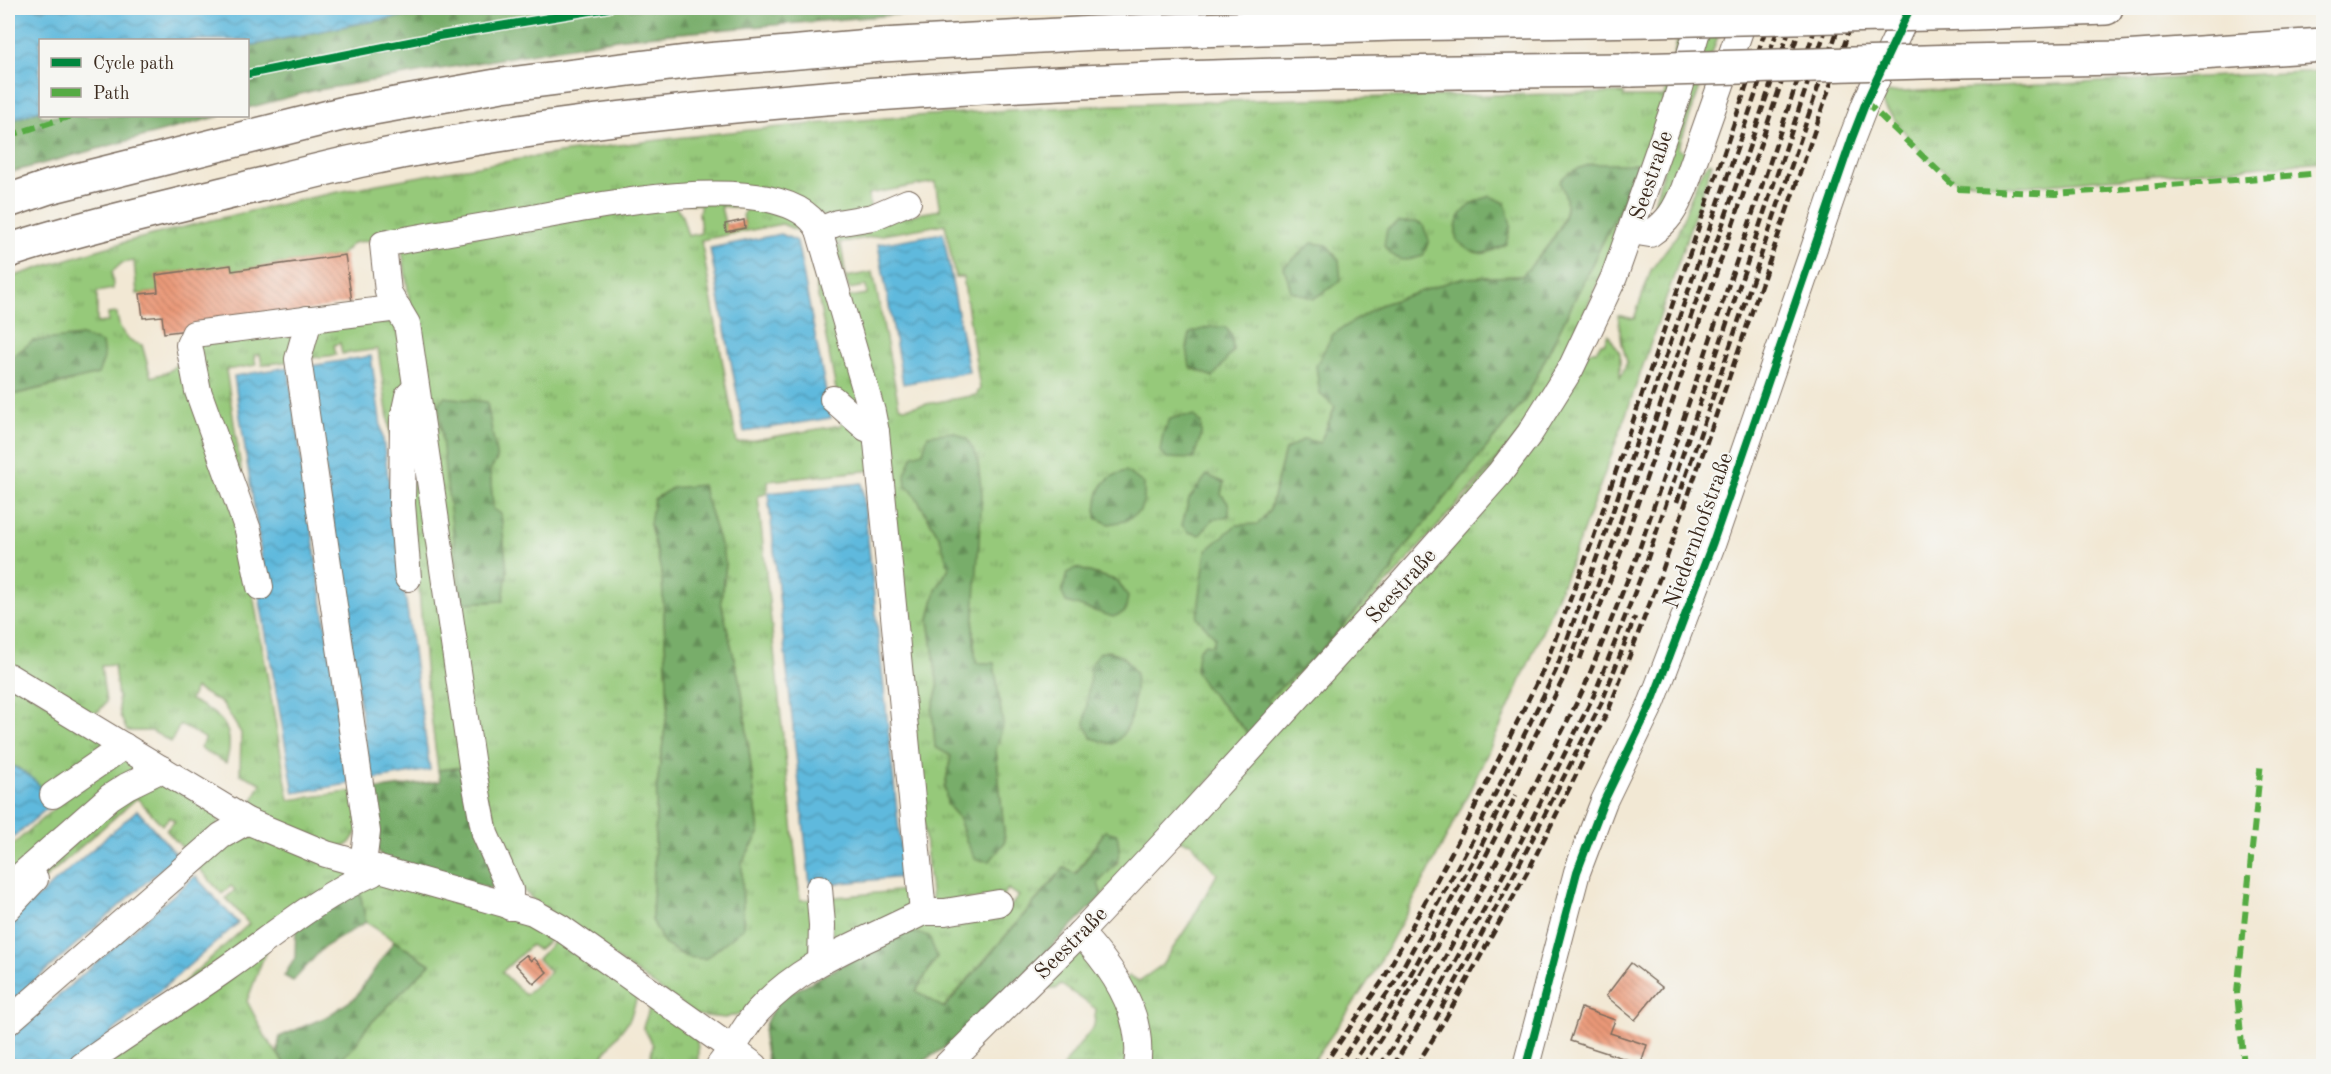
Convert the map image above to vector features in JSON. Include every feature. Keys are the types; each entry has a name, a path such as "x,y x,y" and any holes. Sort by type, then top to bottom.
{"highway":[{"path":"8,201 49,187 345,114 502,86 694,61 882,45 1095,33 2106,8"},
{"path":"8,251 66,232 368,159 537,130 707,108 883,93 1095,80 1399,71 1632,70 2122,58 2324,45"}],"street":[{"name":"Seestraße","path":"946,1066 1080,933 1213,791 1499,474 1543,415 1571,368 1610,286 1676,101 1704,8"},
{"path":"1631,231 1650,234 1670,218 1675,210 1748,8"},
{"name":"Niedernhofstraße","path":"1526,1066 1576,872 1604,801 1652,702 1713,543 1852,138 1866,102 1910,8"},
{"path":"510,907 510,890 485,834 407,324 388,292 383,244 622,202 682,195 757,196 781,202 807,213 819,230 876,432 923,912"},
{"path":"819,230 837,222 873,217 908,202"},
{"path":"260,587 248,530 198,391 189,345 195,334 398,308"},
{"path":"82,1066 128,1032 186,996 326,898 373,873 370,866 367,832 298,360 307,319"},
{"path":"408,578 402,504 403,419 408,396 416,387"},
{"path":"833,399 866,428 876,432"},
{"path":"8,676 247,821 326,854 533,912 561,928 726,1058 755,1066"},
{"path":"53,795 124,746"},
{"path":"8,886 119,791 162,769"},
{"path":"8,1022 221,836 247,821"},
{"path":"8,908 61,851 71,831"},
{"path":"819,888 822,925 820,961"},
{"path":"726,1058 757,1012 788,982 820,961 923,912 945,912 999,903"},
{"path":"1080,933 1108,965 1125,996 1138,1045 1137,1066"}],"green space":[{"path":"456,8 1030,8 904,14 623,38 312,91 249,108 249,46 356,24"},
{"path":"1685,8 1698,8 1638,191 1574,337 1524,428 1276,710 1267,700 1320,652 1392,571 1395,560 1525,400 1641,165 1560,183 1566,200 1563,220 1551,241 1522,276 1461,278 1335,407 1320,443 1285,450 1270,509 1258,524 1213,645 1196,672 1207,689 1251,736 1102,896 1097,883 1118,862 1105,831 1075,874 1064,868 943,1008 916,991 937,957 905,931 934,919 1010,907 1019,896 1008,889 1001,898 932,901 881,439 842,298 867,294 866,286 849,289 835,246 841,245 846,277 873,272 899,406 904,408 976,395 980,389 963,277 955,277 945,224 832,244 829,240 841,228 940,210 935,182 868,194 871,212 829,218 817,214 620,198 353,243 340,256 232,271 231,265 157,275 158,292 140,294 137,294 134,261 122,263 112,272 113,289 97,292 97,323 108,322 108,314 117,313 124,334 131,341 142,345 151,377 168,372 184,358 240,520 289,800 355,791 360,828 348,845 329,848 247,813 261,783 240,774 241,733 223,704 195,688 190,700 210,711 223,723 227,731 229,751 226,763 200,748 205,738 180,725 171,742 152,731 127,731 120,715 114,665 101,666 106,702 99,711 86,716 8,669 8,586 12,577 12,548 8,542 8,396 72,381 33,341 8,360 8,278 133,240 241,213 349,190 512,160 698,135 962,113 1094,106 1624,93 1624,97 1664,97","holes":["923,452 973,630 976,664 1003,725 996,749 1005,842 967,843 959,818 947,804 945,786 951,755 932,710 938,688 929,619 936,590 949,568 940,538 912,490","1076,568 1118,581 1082,606 1066,602"]},
{"path":"1710,8 1728,8 1678,149 1688,153 1682,181 1653,220 1654,203"},
{"path":"2323,71 2323,161 2013,187 1956,180 1921,153 1881,102 1882,93"},
{"path":"39,110 39,117 216,117 8,173 8,122"},
{"path":"1708,163 1712,163 1647,355 1602,482 1553,607 1474,782 1417,894 1369,980 1310,1066 1142,1066 1123,981 1129,976 1139,981 1162,965 1191,921 1217,874 1191,843 1178,840 1590,351 1596,351 1601,343 1604,344 1608,334 1620,353 1620,379 1627,362 1618,315 1634,319 1651,270 1677,235 1698,179"},
{"path":"1592,164 1641,164 1525,400 1395,560 1392,571 1320,652 1267,700 1276,710 1251,736 1207,689 1196,672 1198,651 1205,644 1213,645 1215,637 1197,618 1206,551 1236,525 1258,524 1270,510 1285,450 1304,439 1320,443 1335,407 1320,394 1316,366 1333,334 1380,305 1461,278 1522,276 1552,241 1563,220 1566,200 1560,182 1570,173"},
{"path":"1490,196 1505,203 1511,225 1506,244 1480,253 1470,250 1457,241 1457,225 1463,212 1475,202"},
{"path":"702,199 720,203 727,232 745,228 743,214 748,207 806,220 866,408 837,395 806,234 782,224 701,240 737,443 842,425 839,410 872,439 874,470 768,481 765,494 758,496 800,900 813,899 815,934 807,962 751,1010 725,1018 697,1015 537,903 512,880 485,819 402,249 670,201 681,213 688,236 701,233 699,213","holes":["490,470 493,509 501,514 507,572 502,601 462,603 455,540","650,524 726,564 721,602 742,692 759,833 742,862 743,928 652,920 657,786 668,706 662,575"]},
{"path":"1399,222 1416,222 1423,225 1429,240 1423,256 1401,260 1393,256 1384,246 1387,229"},
{"path":"1312,243 1327,245 1339,260 1341,281 1313,299 1291,291 1284,267"},
{"path":"377,314 396,324 407,364 398,488 378,349 342,354 340,343 334,345 336,355 303,359 305,348 327,320"},
{"path":"288,326 295,328 298,333 294,342 292,361 262,365 260,354 254,355 256,365 226,370 248,515 228,452 199,378 195,350 198,344 211,335"},
{"path":"1210,327 1225,327 1232,335 1233,351 1213,377 1190,367 1187,348 1190,333"},
{"path":"82,336 102,343 104,358 98,374 8,396 8,360 33,341"},
{"path":"444,397 487,402 497,459 490,470 493,509 501,514 507,572 503,601 462,603 439,404"},
{"path":"412,400 466,767 438,770 425,668 418,576 406,493"},
{"path":"1194,416 1201,423 1201,436 1193,459 1166,458 1160,451 1163,433 1170,419"},
{"path":"954,432 967,439 977,456 982,495 973,630 976,663 994,663 1003,725 996,749 1005,842 990,861 976,860 967,843 959,818 947,804 945,786 951,756 935,747 932,710 938,688 929,619 936,590 949,568 940,538 912,490 906,487 905,474 913,455 923,452 928,435"},
{"path":"1126,471 1144,484 1144,499 1140,511 1125,521 1109,524 1096,518 1098,494 1101,488 1110,478"},
{"path":"1207,475 1224,483 1221,494 1229,504 1229,516 1213,519 1200,535 1188,532 1182,525 1189,499"},
{"path":"702,485 726,564 721,602 742,692 759,834 742,862 743,928 705,959 686,957 664,944 652,920 657,786 668,706 662,575 650,524 654,499 672,488"},
{"path":"1076,568 1118,581 1128,597 1125,612 1113,617 1066,602 1062,593 1067,573"},
{"path":"1110,651 1124,657 1136,674 1132,712 1126,730 1113,744 1092,738 1085,724 1091,664 1099,653"},
{"path":"8,680 110,741 45,790 18,768 8,764"},
{"path":"119,757 134,759 134,770 8,882 8,849 93,774"},
{"path":"466,767 495,878 491,889 383,859 376,847 365,791 440,781 438,770"},
{"path":"164,782 219,816 217,831 190,856 166,830 175,821 170,817 162,825 137,798 27,894 101,813 130,790"},
{"path":"1105,831 1117,834 1119,850 1114,866 1098,883 1102,896 966,1033 917,1066 769,1066 764,1046 764,1030 769,1015 781,998 905,931 929,936 937,957 916,991 944,1008 1064,868 1076,874"},
{"path":"259,836 361,870 143,1018 249,924 226,898 235,890 231,886 222,894 195,864 241,838"},
{"path":"376,879 492,909 556,935 538,950 531,945 502,972 525,995 550,972 538,959 559,936 638,994 630,1019 595,1066 332,1066 355,1046 365,1029 430,964 366,922 359,888"},
{"path":"359,888 366,922 323,948 293,981 284,976 295,958 296,924"},
{"path":"916,889 912,903 902,913 834,946 827,898"},
{"path":"394,941 430,964 365,1029 355,1046 332,1066 286,1066 278,1054 279,1037 326,1017 355,998"},
{"path":"268,945 247,1001 265,1036 286,1066 97,1066"},
{"path":"1074,953 1081,953 1119,997 1131,1066 1063,1066 1094,1026 1096,1009 1060,984 1056,989 1042,987"},
{"path":"650,1007 673,1016 689,1026 697,1041 697,1066 649,1064 653,1045 643,1027"}],"water":[{"path":"8,8 456,8 356,24 249,46 249,39 39,39 39,110 8,122"},
{"path":"943,233 969,372 903,384 878,244"},
{"path":"781,234 797,241 831,418 744,432 710,248"},
{"path":"371,356 430,770 371,780 310,366"},
{"path":"288,367 349,784 294,793 258,589 266,587 234,376"},
{"path":"862,483 904,877 810,886 768,493"},
{"path":"8,764 34,780 44,790 52,804 8,842"},
{"path":"137,810 177,855 8,1004 8,923"},
{"path":"195,876 238,923 73,1066 8,1066 8,1040"}],"building":[{"path":"744,220 745,228 726,232 725,224"},
{"path":"345,255 352,302 238,324 164,333 162,316 143,318 140,294 158,292 156,275 231,265 232,271"},
{"path":"526,955 531,961 534,958 547,972 534,984 515,964"},
{"path":"1631,963 1662,987 1635,1020 1606,996"},
{"path":"1581,1008 1615,1020 1610,1033 1647,1045 1641,1064 1570,1041"}],"railway":[{"path":"1323,1066 1383,980 1461,835 1545,666 1592,542 1773,8"},
{"path":"1337,1066 1393,985 1473,839 1556,670 1601,546 1785,8"},
{"path":"1351,1066 1401,992 1482,844 1565,675 1611,549 1797,8"},
{"path":"1580,659 1622,549 1807,8"},
{"path":"1380,1066 1420,1004 1499,857 1584,688 1637,556 1822,8"},
{"path":"1393,1066 1428,1010 1511,861 1594,695 1644,569 1833,8"},
{"path":"1677,502 1845,8"},
{"path":"1416,1066 1446,1018 1529,869 1609,709 1660,577 1857,8"},
{"path":"1435,1020 1517,869 1601,704 1635,617"},
{"path":"1363,1066 1444,933 1516,795"}],"marked path":[{"path":"1866,102 1957,189 2055,194 2324,173"},
{"path":"8,136 68,117"},
{"path":"2244,1066 2237,993 2261,762"}],"cycle path":[{"path":"249,74 439,36 609,8"},
{"path":"1526,1066 1577,872 1604,801 1652,702 1713,542 1852,138 1866,102 1910,8"}]}
